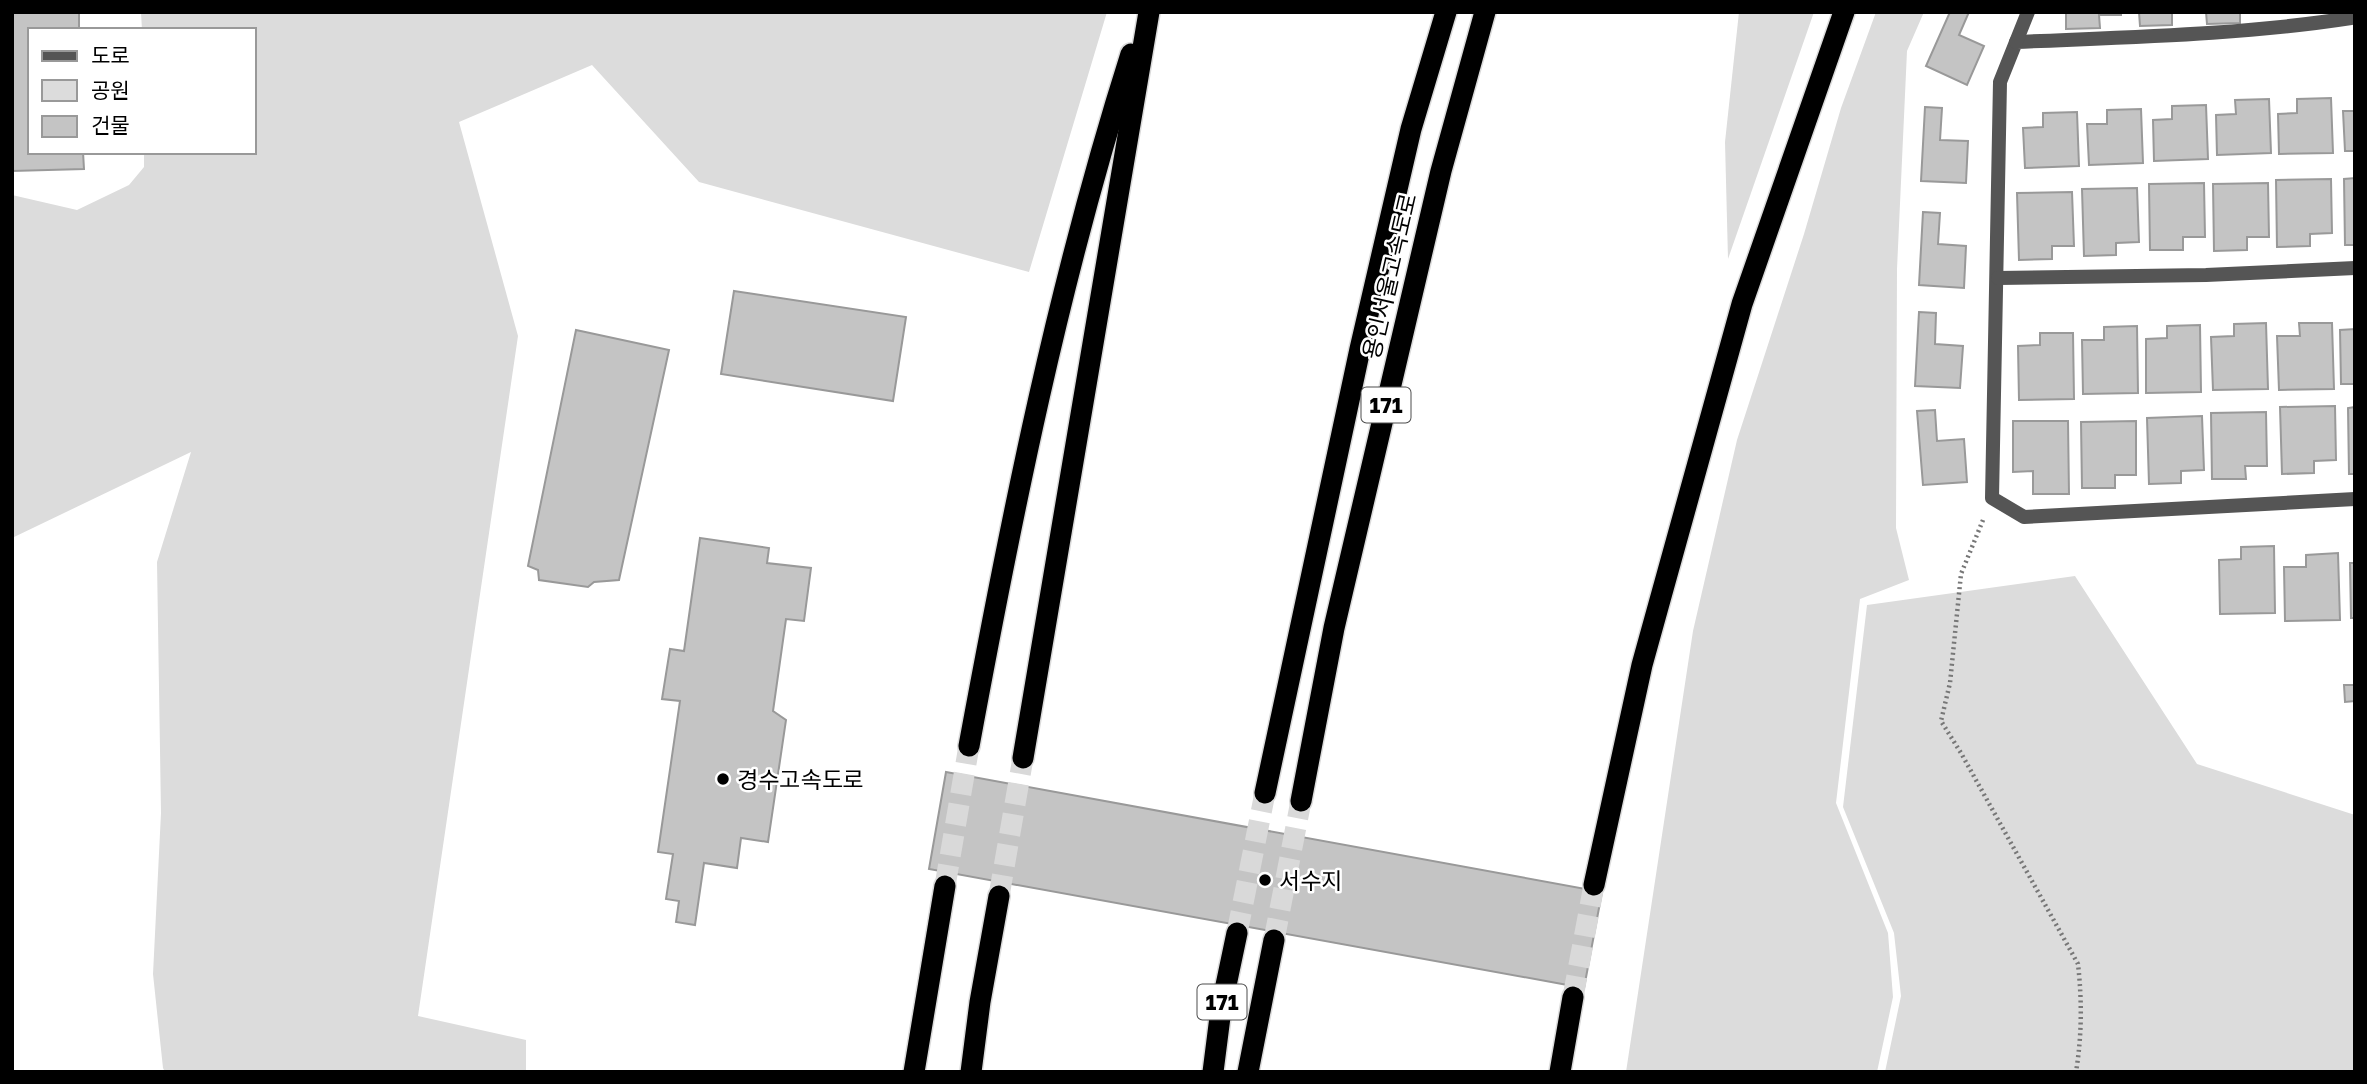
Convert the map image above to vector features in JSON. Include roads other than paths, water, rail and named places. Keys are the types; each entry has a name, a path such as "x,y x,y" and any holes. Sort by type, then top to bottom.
{"highway":[{"path":"969,746 1000,578 1046,360 1101,149 1147,12"},
{"path":"1023,758 1147,12"},
{"name":"용인서울고속도로","path":"1265,793 1360,349 1411,129 1446,12"},
{"name":"용인서울고속도로","path":"1300,801 1334,628 1441,171 1485,12"},
{"path":"1594,885 1642,665 1742,304 1844,12"},
{"path":"914,1072 945,886"},
{"path":"971,1072 980,1002 999,896"},
{"name":"171","path":"1213,1072 1221,1009 1237,933"},
{"name":"171","path":"1248,1072 1273,940"},
{"path":"1560,1072 1573,997"}],"street":[{"path":"2028,12 2000,82 1992,498 2024,517 2355,499"},
{"path":"2017,42 2158,36 2308,25 2351,17"},
{"path":"1998,278 2206,275 2355,268"}],"tunnel":[{"path":"945,886 969,746"},
{"path":"999,896 1023,758"},
{"path":"1237,933 1265,793"},
{"path":"1274,940 1301,801"},
{"path":"1573,997 1594,885"}],"place":[{"name":"경수고속도로","path":"723,779"},
{"name":"서수지","path":"1265,880"}]}
